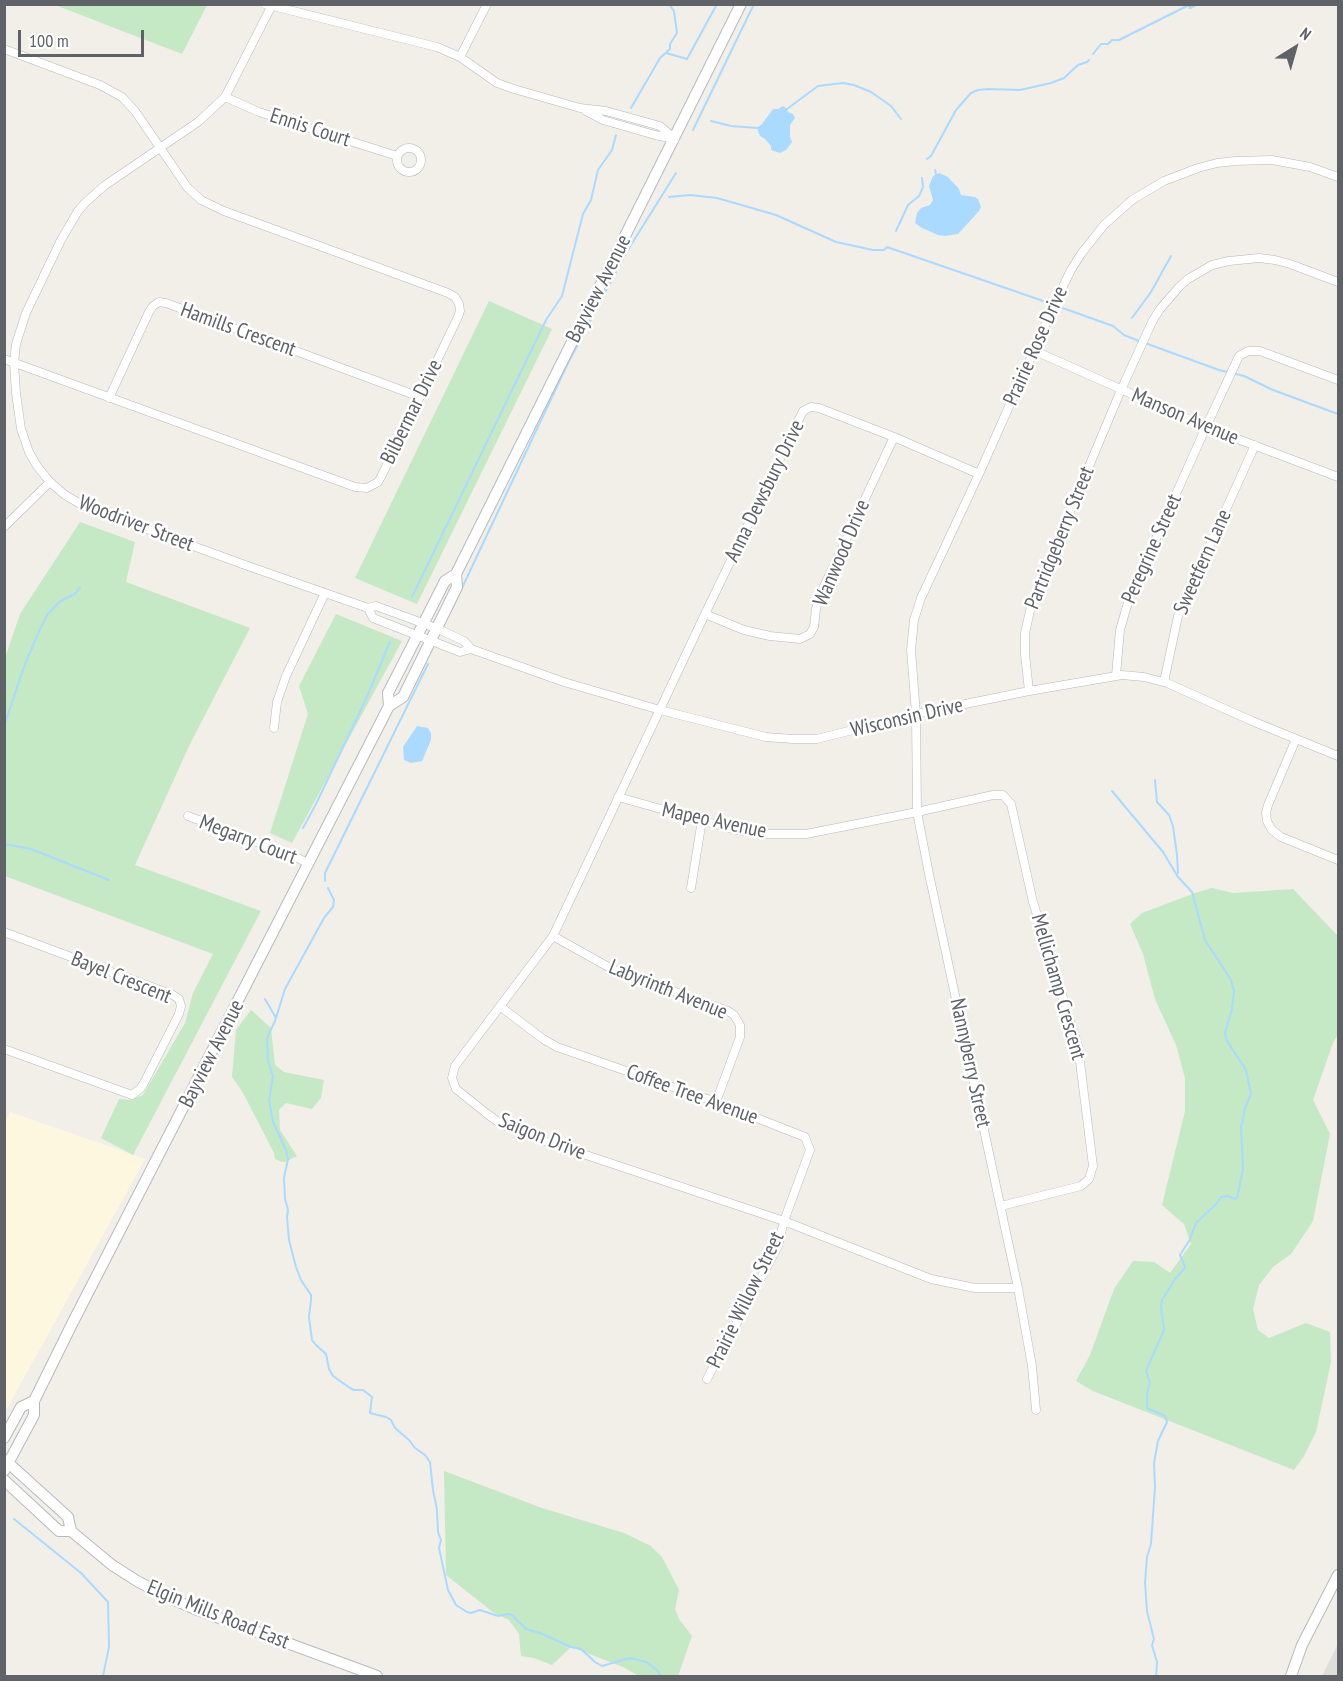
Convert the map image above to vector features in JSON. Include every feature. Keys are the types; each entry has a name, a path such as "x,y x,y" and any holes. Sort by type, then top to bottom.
{"main road":[{"name":"Bayview Avenue","path":"389,706 388,693 423,623 445,581 456,574 741,4"},
{"name":"Bayview Avenue","path":"6,1465 34,1415 34,1401 389,706 403,697 457,587 456,574"},
{"name":"Bayview Avenue","path":"4,1438 21,1407 34,1401"},
{"name":"Elgin Mills Road East","path":"6,1465 68,1517 71,1531 112,1565 136,1581 195,1609 377,1677"},
{"name":"Elgin Mills Road East","path":"4,1480 59,1531 71,1531"},
{"path":"1291,1677 1302,1645 1338,1575"}],"street":[{"path":"460,57 487,4"},
{"path":"268,6 437,47 460,57 505,86 580,108 603,120 675,139"},
{"name":"Woodriver Street","path":"268,6 225,98 204,117 92,196 69,224 22,321 14,354 18,411 23,436 33,459 50,482 65,495 84,506 368,608 376,606 436,628"},
{"path":"4,49 100,85 122,97 135,111 160,148"},
{"name":"Ennis Court","path":"225,98 259,112 397,156"},
{"name":"Bilbermar Drive","path":"4,359 362,489 378,482 458,317 460,310 455,297 201,200 187,187 160,148"},
{"name":"Prairie Rose Drive","path":"916,714 911,650 914,620 921,598 1056,301 1071,270 1092,239 1111,218 1148,190 1164,181 1216,163 1235,160 1281,161 1310,167 1338,177"},
{"name":"Partridgeberry Street","path":"1029,691 1025,633 1029,612 1121,390 1160,309 1179,287 1200,272 1212,265 1229,261 1259,258 1290,264 1338,282"},
{"name":"Hamills Crescent","path":"109,398 149,312 159,302 420,397"},
{"name":"Manson Avenue","path":"1035,351 1206,427 1338,477"},
{"name":"Peregrine Street","path":"1116,675 1123,614 1239,356 1248,351 1260,351 1338,380"},
{"name":"Anna Dewsbury Drive","path":"660,710 803,411 811,407 818,407 979,474"},
{"name":"Wanwood Drive","path":"705,614 744,630 770,636 799,639 810,634 814,627 820,596 894,437"},
{"name":"Sweetfern Lane","path":"1164,682 1178,616 1255,445"},
{"path":"4,527 50,482"},
{"path":"274,728 277,702 286,676 325,593"},
{"name":"Woodriver Street","path":"368,608 373,618 418,636"},
{"name":"Wisconsin Drive","path":"436,628 464,641 471,649 564,682 660,710 776,738 824,737 916,714 1116,675 1144,677 1164,682 1338,756"},
{"name":"Wisconsin Drive","path":"418,636 460,652 471,649"},
{"name":"Saigon Drive","path":"660,710 553,936 455,1066 452,1080 456,1089 501,1124 529,1136 784,1221 931,1280 975,1287 1018,1288"},
{"name":"Nannyberry Street","path":"916,714 917,812 1018,1288 1032,1366 1036,1410"},
{"path":"1296,739 1268,805 1267,821 1272,830 1281,837 1338,860"},
{"name":"Mellichamp Crescent","path":"917,812 993,795 1003,795 1011,804 1033,902 1078,1046 1093,1164 1091,1175 1081,1186 1001,1206"},
{"name":"Mapeo Avenue","path":"618,797 756,834 806,834 917,812"},
{"name":"Megarry Court","path":"188,816 309,864"},
{"path":"691,888 702,820"},
{"name":"Bayel Crescent","path":"4,932 173,994 179,999 181,1006 140,1089 132,1095 4,1049"},
{"name":"Labyrinth Avenue","path":"553,936 612,969 734,1015 740,1025 740,1035 716,1102"},
{"name":"Coffee Tree Avenue","path":"501,1007 536,1034 558,1047 716,1102 806,1137 810,1150 784,1221"},
{"name":"Prairie Willow Street","path":"707,1379 778,1246 784,1221"}],"shaded area":[{"path":"10,1112 145,1159 5,1412 4,1125"},
{"path":"1338,1644 1338,1676 1322,1676"}],"green space":[{"path":"55,5 207,5 182,54"},
{"path":"489,301 552,329 417,604 355,578"},
{"path":"80,522 135,542 126,582 250,628 190,744 135,865 261,911 133,1155 101,1138 119,1099 130,1100 143,1095 185,1023 193,993 213,954 5,876 5,658 20,614"},
{"path":"336,614 402,641 292,843 270,833 308,714 299,686"},
{"path":"1212,888 1233,893 1293,889 1338,936 1338,1034 1313,1100 1330,1134 1313,1221 1291,1254 1273,1267 1259,1285 1253,1309 1258,1330 1269,1338 1306,1323 1330,1332 1331,1362 1316,1432 1294,1470 1093,1391 1076,1381 1090,1355 1114,1289 1133,1261 1154,1262 1170,1273 1191,1244 1184,1224 1162,1205 1185,1111 1185,1078 1176,1045 1155,999 1143,954 1130,924 1142,913"},
{"path":"251,1010 271,1028 275,1065 284,1072 324,1080 321,1098 312,1109 286,1103 279,1110 280,1130 297,1156 285,1162 275,1159 242,1091 232,1077 236,1030"},
{"path":"444,1471 542,1508 624,1533 651,1546 662,1557 679,1590 675,1609 679,1619 692,1636 678,1676 639,1676 623,1667 571,1647 552,1665 521,1656 519,1634 509,1620 494,1613 446,1575"}],"water":[{"path":"783,106 795,118 790,125 792,142 786,150 780,153 771,150 771,146 760,136 757,128 773,109"},
{"path":"939,173 948,177 959,189 961,195 978,199 981,207 958,234 938,235 915,223 917,213 921,208 930,205 933,200 929,186 933,176"},
{"path":"417,726 428,728 431,740 422,761 411,763 404,760 403,747"}],"waterway":[{"path":"631,108 660,58 670,49 670,44 677,33 674,11 669,4"},
{"path":"666,53 687,59 717,4"},
{"path":"693,130 754,4"},
{"path":"1093,54 1101,44 1119,40 1187,6 1190,8 1198,4"},
{"path":"927,159 931,156 956,110 971,93 988,89 1020,90 1051,83 1064,78 1078,65 1089,60"},
{"path":"787,109 818,86 843,83 871,92 891,106 901,119"},
{"path":"711,121 731,126 757,128"},
{"path":"412,597 546,320 562,296 583,214 591,200 598,170 612,150 616,135"},
{"path":"935,170 936,174"},
{"path":"461,590 569,361 626,253 676,173"},
{"path":"896,231 908,205 919,196 923,187 922,178"},
{"path":"669,197 690,195 717,198 776,215 836,242 873,250 884,250 887,247 1052,304"},
{"path":"1132,318 1151,292 1171,256"},
{"path":"1057,306 1113,326 1124,335 1139,341"},
{"path":"1145,343 1219,370 1244,376 1273,390 1338,414"},
{"path":"4,726 25,664 48,614 59,602 75,594 80,587"},
{"path":"452,609 457,598"},
{"path":"303,828 366,699 390,642"},
{"path":"325,881 325,873 428,664"},
{"path":"1155,780 1157,802 1169,815 1173,826 1178,873"},
{"path":"1112,791 1163,852 1178,877 1192,892 1205,940 1231,980 1234,991 1232,1009 1225,1033 1227,1041 1246,1070 1251,1094 1245,1108 1241,1128 1243,1169 1237,1198 1221,1197 1196,1223 1180,1255 1185,1267 1162,1300 1164,1330 1146,1371 1150,1382 1147,1408 1165,1416 1167,1422 1158,1441 1154,1463 1155,1487 1151,1544 1147,1557 1145,1582 1147,1611 1154,1639 1152,1645 1157,1662 1156,1676"},
{"path":"4,844 31,849 109,880"},
{"path":"328,888 334,900 333,907 324,918 285,989 267,1038 268,1061 273,1076 269,1100 273,1122 288,1159 284,1178 289,1240 301,1280 311,1295 309,1317 312,1340 326,1354 333,1376 350,1388 363,1390 372,1397 370,1413 391,1420 395,1428 430,1462 438,1532 441,1540 439,1548 448,1590 456,1605 471,1613 480,1610 498,1616 509,1614 526,1629 581,1649 602,1666 630,1658 646,1662 661,1676"},
{"path":"265,999 276,1018"},
{"path":"14,1519 81,1573 108,1602 109,1647 103,1676"}]}
